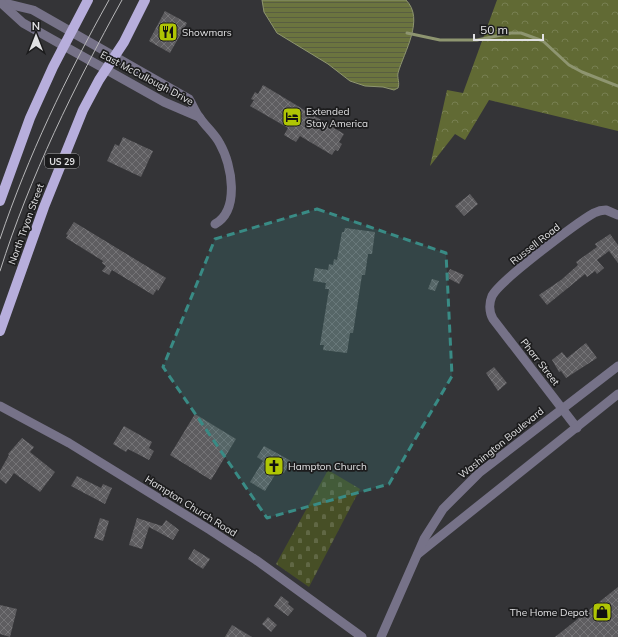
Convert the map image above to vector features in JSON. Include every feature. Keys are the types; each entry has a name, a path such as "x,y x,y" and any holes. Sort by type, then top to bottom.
{"main road":[{"path":"0,201 30,118 64,45 88,0"},
{"name":"North Tryon Street","path":"0,331 64,156 93,91 124,42 145,0"}],"street":[{"name":"East McCullough Drive","path":"0,2 33,10 185,96 194,106 199,117 215,135 222,146 229,171 231,198 225,213 216,224"},
{"name":"East McCullough Drive","path":"0,2 23,23 64,45 105,70 176,108 199,117"},
{"name":"Russell Road","path":"490,308 490,301 494,293 518,270 591,215 606,210 618,216"},
{"name":"Pharr Street","path":"490,308 493,320 577,428"},
{"name":"Washington Boulevard","path":"381,637 417,555 434,522 465,486 562,408 618,366"},
{"name":"Washington Boulevard","path":"417,555 618,394"},
{"name":"Hampton Church Road","path":"0,406 69,443 210,530 256,560 362,637"}],"highlighted area":[{"path":"317,209 446,253 452,376 389,484 267,518 163,367 215,239"}],"green space":[{"path":"497,0 618,0 618,131 489,100 465,140 455,134 430,166 447,90 463,93"},
{"path":"328,470 360,489 309,587 276,564"}],"shaded area":[{"path":"262,0 406,0 414,16 411,36 398,73 398,88 394,90 383,87 365,86 350,81 328,64 277,33 264,12"}],"building":[{"name":"Showmars","path":"165,11 187,23 170,53 149,41"},
{"name":"Extended Stay America","path":"263,85 344,134 339,142 342,144 338,151 335,150 332,155 300,136 296,142 284,135 288,128 250,106 254,100 251,99 255,92 258,94"},
{"path":"123,137 153,151 141,177 107,161 115,144 119,146"},
{"path":"470,194 478,204 464,216 455,206"},
{"path":"74,222 166,278 158,291 157,289 153,295 112,270 109,275 102,271 106,266 102,263 103,261 66,238 68,235 66,234"},
{"path":"345,228 375,232 372,254 368,254 365,275 362,275 353,333 350,333 347,353 323,350 324,345 320,345 329,289 325,289 326,283 313,281 315,268 328,270 329,264 333,265 334,259 337,260 342,232 344,232"},
{"path":"610,234 618,245 618,263 609,251 597,260 604,268 597,274 595,271 587,277 585,274 547,305 539,295 561,280 578,265 576,262 597,247 595,244"},
{"path":"450,269 464,275 459,284 446,277"},
{"path":"432,279 439,281 435,291 428,289"},
{"path":"586,343 597,358 566,378 561,371 559,372 552,360 562,352 567,358"},
{"path":"494,367 507,383 498,391 486,373"},
{"path":"195,414 236,439 211,480 170,455"},
{"path":"124,426 152,442 149,448 154,451 149,460 128,449 126,452 113,444"},
{"path":"22,438 34,447 30,452 55,472 40,492 14,473 6,484 0,479 0,471 9,455 8,454"},
{"name":"Hampton Church","path":"264,446 291,461 284,473 278,470 265,491 250,482 263,461 257,457"},
{"path":"77,476 101,488 103,484 112,488 105,504 71,486"},
{"path":"100,518 109,521 103,541 94,538"},
{"path":"137,518 162,526 166,520 179,530 173,540 149,527 142,549 129,545"},
{"path":"194,549 210,559 203,569 188,559"},
{"name":"The Home Depot","path":"618,587 618,637 555,637"},
{"path":"281,596 289,602 288,604 294,609 288,616 274,606"},
{"path":"0,605 17,609 10,637 0,634"},
{"path":"268,617 277,625 271,632 262,624"},
{"path":"232,625 252,637 225,637"}],"waterway":[{"path":"407,33 440,40 477,40 511,33 521,33 543,41 569,65 582,72 618,86"}],"tram line":[{"path":"0,239 35,147 78,58 109,0"},
{"path":"0,271 25,201 54,132 122,0"}],"place":[{"name":"Showmars","path":"168,32"},
{"name":"Extended Stay America","path":"292,117"},
{"name":"Hampton Church","path":"274,466"},
{"name":"The Home Depot","path":"602,612"}]}
